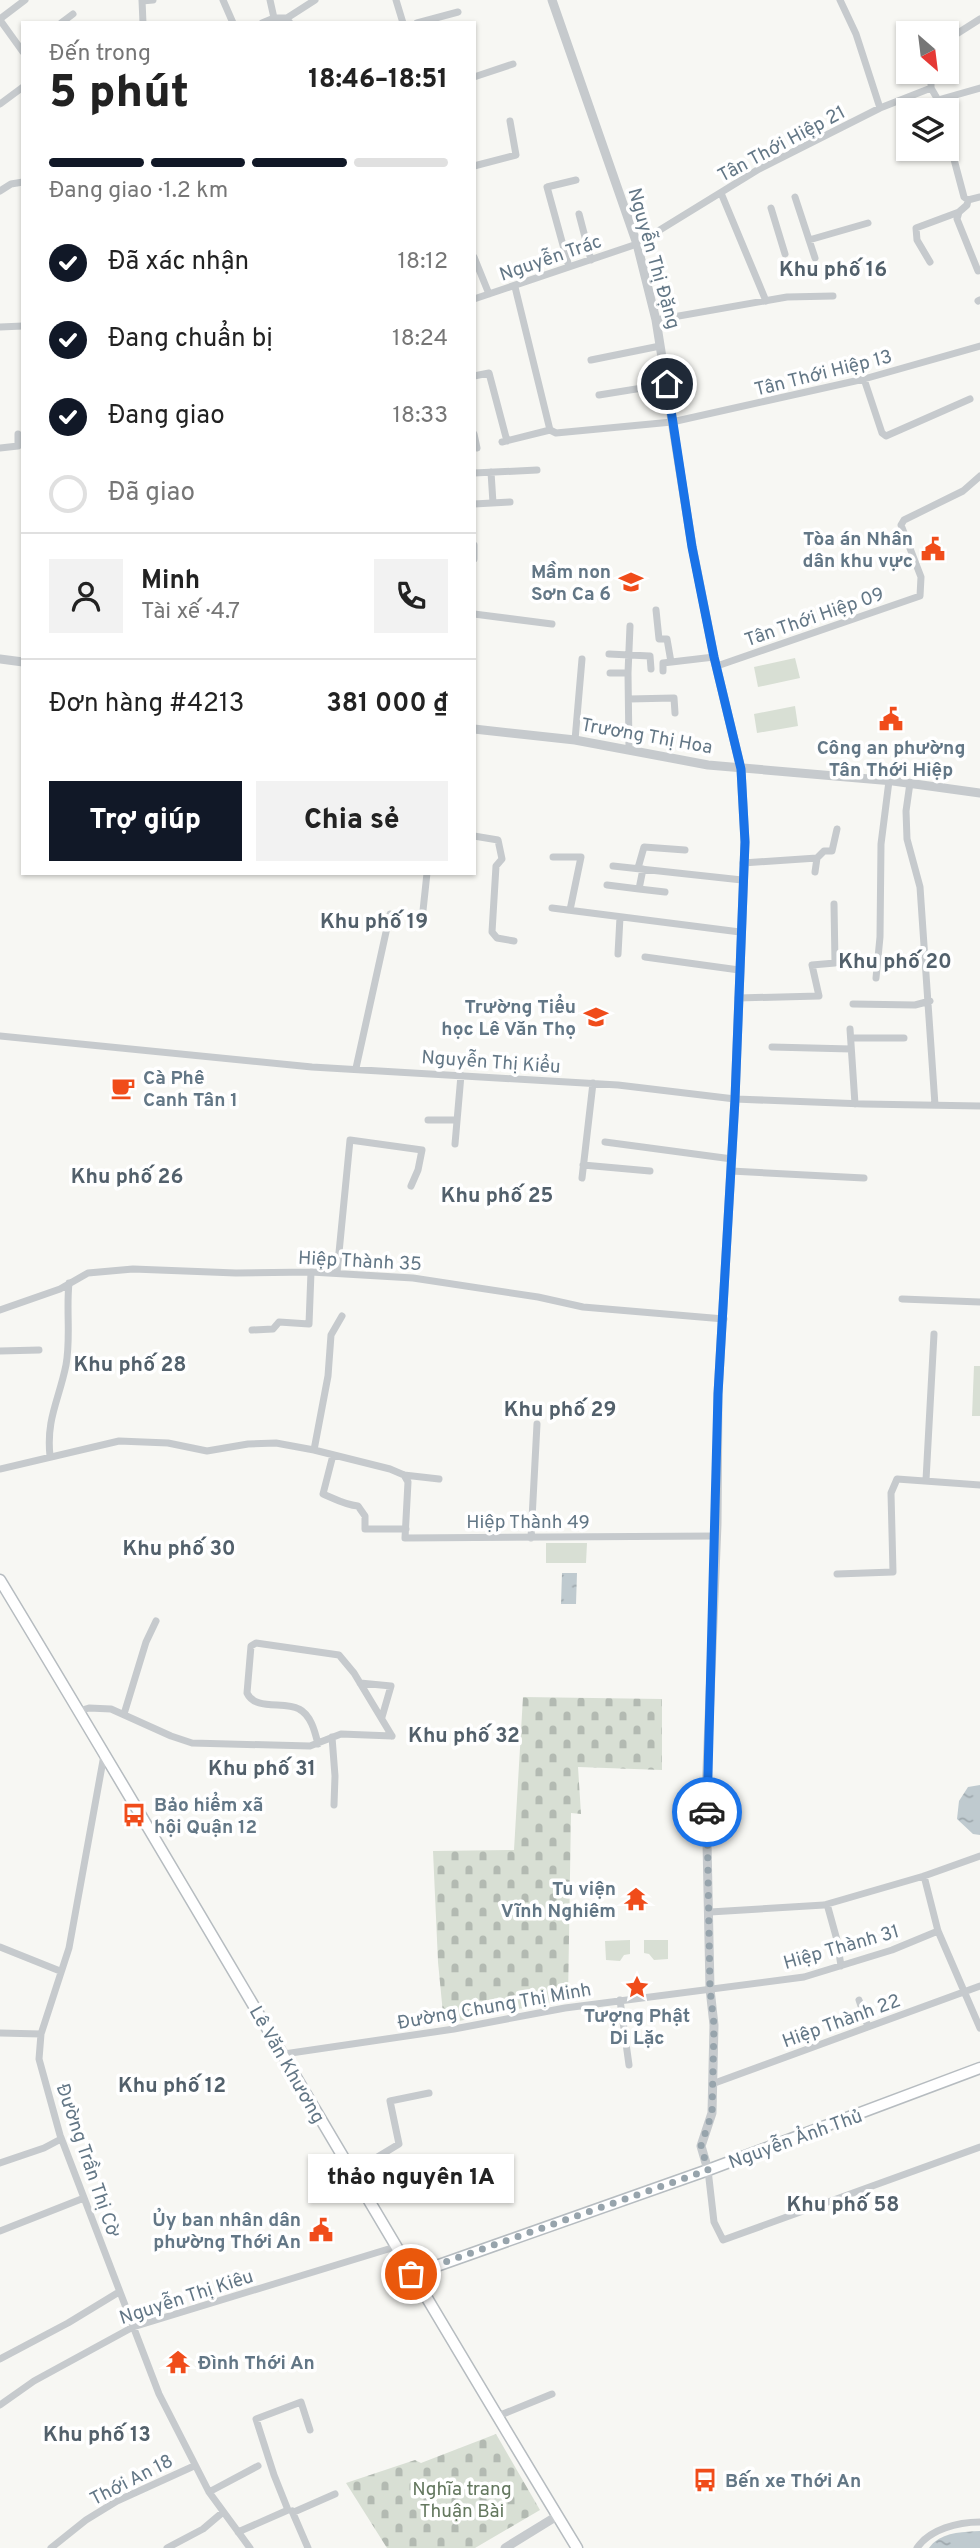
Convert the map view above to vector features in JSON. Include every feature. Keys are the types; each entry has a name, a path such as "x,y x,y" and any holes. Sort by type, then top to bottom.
{"main road":[{"name":"Lê Văn Khương","path":"0,1580 284,2054 411,2274 577,2548"},
{"name":"Nguyễn Ảnh Thủ","path":"411,2274 708,2170 980,2068"}],"street":[{"path":"21,49 0,19 25,0"},
{"path":"143,21 142,0 153,0"},
{"path":"223,0 232,21"},
{"path":"270,0 274,18"},
{"path":"267,21 274,18 289,20 315,0"},
{"path":"396,0 402,21"},
{"name":"Nguyễn Thị Đặng","path":"552,0 637,244 656,320 684,502 715,661 741,769 745,842 735,1099"},
{"path":"840,0 856,34 880,108"},
{"path":"424,21 458,12"},
{"path":"64,21 73,14"},
{"path":"959,32 980,19"},
{"path":"476,76 513,64"},
{"path":"932,84 937,98"},
{"path":"0,104 21,88"},
{"name":"Tân Thới Hiệp 21","path":"637,244 759,169 880,108 932,88"},
{"path":"945,98 980,88"},
{"path":"476,165 516,155 510,121"},
{"path":"954,161 964,198 968,200"},
{"path":"569,267 547,187 576,180"},
{"path":"0,191 11,184 21,182"},
{"path":"721,193 766,302"},
{"path":"795,197 815,258"},
{"path":"968,200 980,197"},
{"path":"930,262 917,240 916,228 959,212 967,205 968,200"},
{"path":"771,208 785,254"},
{"path":"959,212 957,219 978,271"},
{"path":"579,214 591,260"},
{"path":"809,240 868,223"},
{"name":"Nguyễn Trác","path":"476,298 637,244"},
{"path":"476,262 489,294"},
{"path":"515,287 550,430"},
{"path":"656,320 787,297 833,296"},
{"path":"0,327 21,327"},
{"path":"591,360 660,345"},
{"name":"Tân Thới Hiệp 13","path":"476,376 489,373 504,442 550,430 556,433 672,422 864,379 980,346"},
{"path":"864,379 886,436 970,399"},
{"path":"599,395 667,384"},
{"path":"0,448 18,446 18,434"},
{"path":"476,443 477,448"},
{"path":"476,473 537,470"},
{"path":"491,472 493,503"},
{"name":"Tân Thới Hiệp 09","path":"715,661 920,596 921,577 901,525 904,520 963,491 980,476"},
{"path":"476,504 510,502"},
{"path":"656,610 659,639 667,639 671,662"},
{"path":"476,614 552,624"},
{"path":"629,749 630,626"},
{"path":"609,654 650,656 651,669"},
{"path":"0,659 21,662"},
{"path":"575,740 582,659"},
{"path":"663,671 663,663 715,661"},
{"path":"610,673 628,673"},
{"path":"629,699 674,698 675,713"},
{"name":"Trương Thị Hoa","path":"476,729 575,740 741,769 910,783 980,793"},
{"path":"876,978 880,937 881,844 889,781"},
{"path":"910,783 906,811 907,839 920,887 930,1001 935,1105"},
{"path":"815,872 817,858 824,851 832,851 837,829"},
{"path":"476,836 498,839 502,859 496,866 492,932 497,938 514,941"},
{"path":"639,889 643,847 685,850"},
{"path":"552,857 581,857 570,910"},
{"path":"743,863 817,858"},
{"path":"613,866 742,880"},
{"path":"422,920 427,875"},
{"path":"607,886 665,892"},
{"path":"738,998 819,996 812,965 835,963 834,904"},
{"path":"552,908 740,932"},
{"path":"356,1068 390,914"},
{"path":"618,954 620,917"},
{"path":"645,957 739,970"},
{"path":"853,1004 915,1005 930,1001"},
{"path":"850,1029 855,1104"},
{"name":"Nguyễn Thị Kiểu","path":"0,1036 312,1067 593,1083 735,1099 980,1106"},
{"path":"850,1038 904,1038"},
{"path":"772,1047 851,1049"},
{"path":"455,1144 461,1075"},
{"path":"582,1178 593,1083"},
{"path":"735,1099 718,1394 716,1536 706,1794 710,1989 714,2025 712,2113 701,2146 708,2170 714,2222 723,2240 980,2147"},
{"path":"428,1120 457,1120"},
{"path":"337,1273 350,1140 422,1150 411,1186"},
{"path":"605,1142 732,1159"},
{"path":"583,1166 650,1171"},
{"path":"731,1171 864,1178"},
{"name":"Hiệp Thành 35","path":"0,1310 42,1296 88,1273 124,1269 236,1273 311,1272 438,1280 583,1307 724,1320"},
{"path":"252,1330 273,1329 279,1322 309,1324 311,1272"},
{"path":"50,1456 47,1436 50,1418 66,1365 69,1283"},
{"path":"901,1298 980,1302"},
{"path":"314,1450 328,1376 331,1335 342,1316"},
{"path":"926,1480 934,1334"},
{"path":"0,1351 39,1350"},
{"path":"531,1538 537,1424"},
{"path":"0,1469 119,1441 168,1443 206,1451 248,1444 276,1443 314,1450 404,1475 439,1479"},
{"path":"333,1455 323,1494 337,1498 344,1505 358,1507 365,1516 365,1530 406,1530 408,1482 404,1475"},
{"path":"837,1574 893,1573 891,1493 897,1479 980,1485"},
{"name":"Hiệp Thành 49","path":"406,1530 405,1538 716,1536"},
{"path":"124,1714 146,1642 156,1621"},
{"path":"79,1710 97,1707 124,1714 192,1743 310,1746 318,1744 341,1734 392,1736 360,1683 339,1655 256,1643 251,1646 247,1693 249,1698 256,1702 299,1709 309,1720 318,1744"},
{"path":"360,1683 391,1686 382,1717"},
{"path":"332,1737 334,1805"},
{"name":"Đường Trần Thị Cờ","path":"104,1755 69,1948 41,2034 39,2059 61,2139 159,2394 209,2492 250,2548"},
{"path":"709,1912 827,1904 980,1856"},
{"path":"923,1876 938,1931 980,2028"},
{"path":"827,1904 841,1966"},
{"name":"Hiệp Thành 31","path":"710,1989 804,1978 938,1931"},
{"path":"0,1947 60,1971"},
{"name":"Hiệp Thành 22","path":"712,2084 980,1986"},
{"name":"Đường Chung Thị Minh","path":"284,2054 454,2029 620,2000 710,1989"},
{"path":"620,2000 629,2065"},
{"path":"859,2000 868,2027"},
{"path":"0,2033 41,2034"},
{"path":"351,2173 399,2144 390,2101 429,2092"},
{"path":"0,2163 44,2148 61,2139"},
{"path":"0,2231 84,2199"},
{"name":"Nguyễn Thị Kiêu","path":"0,2405 34,2381 133,2327 395,2247"},
{"path":"0,2359 119,2292"},
{"path":"498,2416 552,2394"},
{"path":"308,2548 274,2475 256,2419 301,2402 310,2430"},
{"name":"Thới An 18","path":"51,2548 86,2520 117,2501 194,2466"},
{"path":"209,2492 257,2466"},
{"path":"238,2532 335,2494"},
{"path":"167,2548 203,2529 223,2512"},
{"path":"505,2548 557,2516"},
{"path":"917,2548 937,2531 965,2522 980,2522"}],"green space":[{"path":"795,658 800,678 758,687 754,667"},
{"path":"795,706 798,726 757,733 754,714"},
{"path":"974,1366 980,1366 980,1416 972,1416"},
{"path":"546,1543 587,1543 586,1563 546,1563"},
{"path":"523,1697 662,1699 662,1770 578,1767 581,1814 571,1813 568,1999 444,2024 433,1851 514,1850"},
{"path":"630,1940 630,1954 624,1955 620,1961 606,1960 605,1941"},
{"path":"644,1940 668,1940 668,1959 654,1960 644,1953"},
{"name":"Nghĩa trang Thuận Bài","path":"496,2434 540,2510 475,2548 387,2548 346,2483 415,2460 421,2463"}],"water":[{"path":"562,1573 577,1573 576,1604 561,1604"},
{"path":"980,1785 980,1835 973,1834 957,1819 959,1801 968,1787"},
{"path":"980,2531 980,2548 929,2548 945,2536"}],"way so far":[{"path":"411,2274 708,2170 701,2146 712,2113 714,2025 710,1989 707,1812"}],"place":[{"name":"Tòa án Nhân dân khu vực","path":"933,549"},
{"name":"Mầm non Sơn Ca 6","path":"631,582"},
{"name":"Công an phường Tân Thới Hiệp","path":"891,719"},
{"name":"Trường Tiểu học Lê Văn Thọ","path":"596,1017"},
{"name":"Cà Phê Canh Tân 1","path":"123,1088"},
{"name":"Bảo hiểm xã hội Quận 12","path":"134,1815"},
{"name":"Tu viện Vĩnh Nghiêm","path":"636,1899"},
{"name":"Tượng Phật Di Lặc","path":"637,1987"},
{"name":"Ủy ban nhân dân phường Thới An","path":"321,2230"},
{"name":"thảo nguyên 1A","path":"411,2274"},
{"name":"Đình Thới An","path":"178,2362"},
{"name":"Bến xe Thới An","path":"705,2480"}],"district":[{"name":"Khu phố 16","path":"833,269"},
{"name":"Khu phố 19","path":"374,921"},
{"name":"Khu phố 20","path":"895,961"},
{"name":"Khu phố 26","path":"127,1176"},
{"name":"Khu phố 25","path":"497,1195"},
{"name":"Khu phố 28","path":"130,1364"},
{"name":"Khu phố 29","path":"560,1409"},
{"name":"Khu phố 30","path":"179,1548"},
{"name":"Khu phố 32","path":"464,1735"},
{"name":"Khu phố 31","path":"262,1768"},
{"name":"Khu phố 12","path":"172,2085"},
{"name":"Khu phố 58","path":"843,2204"},
{"name":"Khu phố 13","path":"97,2434"}],"route":[{"path":"667,384 692,547 714,657 741,769 745,842 735,1099 718,1394 707,1812"}]}
